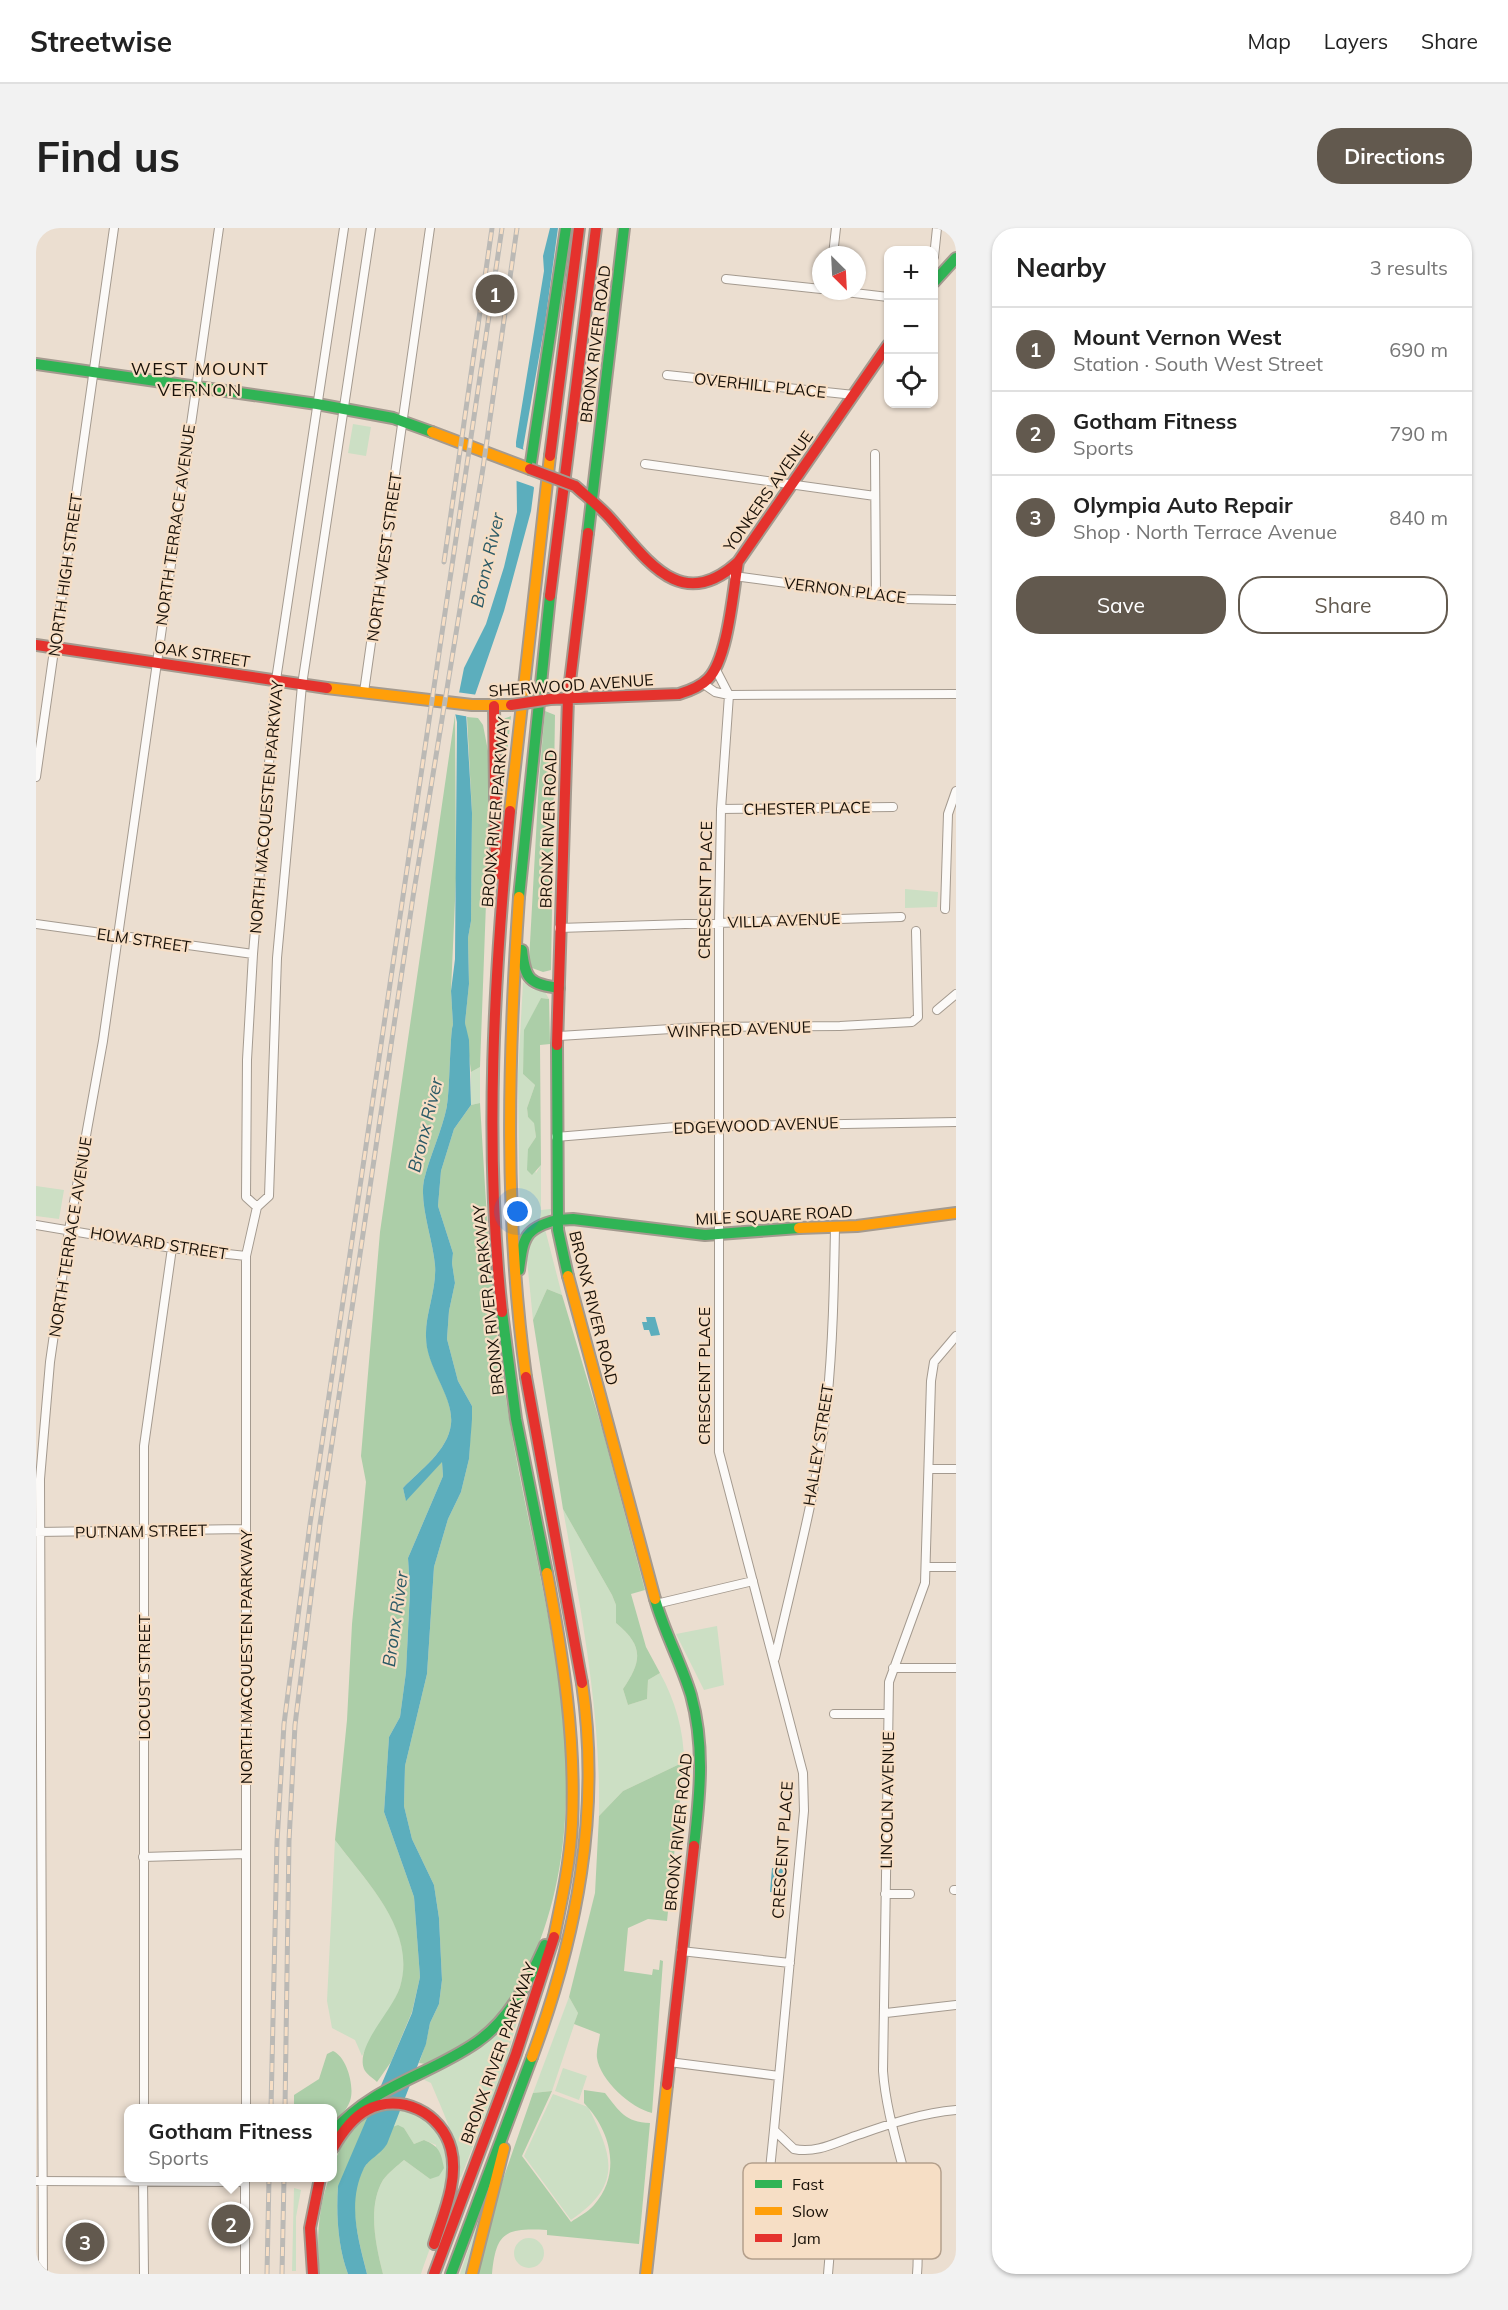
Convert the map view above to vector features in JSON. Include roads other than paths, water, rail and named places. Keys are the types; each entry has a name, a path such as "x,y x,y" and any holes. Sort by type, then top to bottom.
{"main road":[{"path":"530,469 566,228"},
{"name":"BRONX RIVER PARKWAY","path":"434,2274 460,2196 536,2000 561,1907 572,1812 570,1714 555,1611 513,1399 495,1235 493,1074 500,911 518,718 579,228"},
{"name":"BRONX RIVER PARKWAY","path":"451,2274 479,2192 549,2010 570,1941 585,1859 589,1789 586,1718 578,1654 536,1436 516,1296 510,1212 509,1123 518,905 537,712 596,228"},
{"name":"BRONX RIVER ROAD","path":"624,228 568,698 559,928 560,988 556,1137 557,1220 564,1261 635,1517 656,1604 690,1692 701,1745 701,1785 646,2274"},
{"path":"938,277 956,258"},
{"name":"YONKERS AVENUE","path":"36,364 317,404 403,422 575,486 593,502 660,574 682,583 709,583 723,577 738,562 884,351"},
{"path":"702,684 715,668 726,637 738,562"},
{"name":"OAK STREET","path":"36,645 302,685 364,692"},
{"name":"SHERWOOD AVENUE","path":"364,692 477,706 494,706 550,699 679,694 702,684"},
{"path":"494,706 494,847 500,911"},
{"path":"518,905 526,975 535,984 560,988"},
{"name":"MILE SQUARE ROAD","path":"557,1220 573,1219 677,1233 718,1234 781,1228 835,1227 956,1213"},
{"path":"516,1296 522,1246 527,1232 537,1225 557,1220"},
{"path":"337,2127 351,2111 369,2097 460,2052 501,2022 528,1984 561,1907"},
{"path":"471,2274 516,2100"},
{"path":"337,2143 357,2117 368,2110 386,2104 416,2107 429,2114 442,2129 451,2149 452,2180 425,2274"},
{"path":"303,2274 303,2217 310,2182"},
{"path":"313,2274 310,2247 311,2218 319,2182"}],"street":[{"name":"NORTH HIGH STREET","path":"36,777 114,228"},
{"name":"NORTH TERRACE AVENUE","path":"43,2274 39,2181 38,1854 43,1681 38,1532 44,1422 69,1230 103,1041 155,662 219,228"},
{"name":"NORTH MACQUESTEN PARKWAY","path":"257,1207 246,1197 244,1172 253,954 276,680 344,228"},
{"name":"NORTH MACQUESTEN PARKWAY","path":"246,2104 246,1256 257,1207 269,1196 277,958 302,685 371,228"},
{"name":"NORTH WEST STREET","path":"364,692 430,228"},
{"path":"834,246 836,228"},
{"path":"935,246 937,228"},
{"path":"726,279 812,288"},
{"path":"866,294 884,297"},
{"name":"OVERHILL PLACE","path":"667,375 854,395"},
{"path":"875,454 876,595"},
{"path":"645,464 875,496"},
{"name":"VERNON PLACE","path":"734,576 876,595 956,600"},
{"path":"715,668 729,695"},
{"path":"702,684 715,692 729,695 956,694"},
{"name":"CRESCENT PLACE","path":"729,695 721,809 719,922 719,1452 803,1773 804,1811 774,2130"},
{"path":"945,909 952,814 956,791"},
{"name":"CHESTER PLACE","path":"721,809 892,807"},
{"name":"VILLA AVENUE","path":"559,928 901,917"},
{"name":"ELM STREET","path":"36,924 253,954"},
{"name":"WINFRED AVENUE","path":"559,1036 912,1022 918,1017 916,931"},
{"path":"937,1010 956,994"},
{"name":"EDGEWOOD AVENUE","path":"556,1137 720,1126 956,1122"},
{"name":"HOWARD STREET","path":"36,1225 172,1248 246,1256"},
{"name":"HALLEY STREET","path":"774,1660 813,1490 827,1403 835,1227"},
{"name":"LOCUST STREET","path":"144,2104 144,1446 172,1248"},
{"name":"LINCOLN AVENUE","path":"901,2163 891,2124 883,2071 886,2013 885,1894 889,1682 920,1600 926,1567 934,1362 956,1336"},
{"path":"930,1469 956,1469"},
{"name":"PUTNAM STREET","path":"38,1532 245,1529"},
{"path":"926,1567 956,1567"},
{"path":"656,1604 753,1581"},
{"path":"893,1668 956,1668"},
{"path":"834,1714 888,1714"},
{"path":"143,1857 246,1854"},
{"path":"885,1894 910,1894"},
{"path":"681,1952 790,1963"},
{"path":"886,2013 956,2005"},
{"path":"669,2062 779,2076"},
{"path":"774,2130 794,2149 815,2151 891,2124 934,2112 956,2110"},
{"path":"771,2163 774,2130"},
{"path":"39,2181 124,2179"},
{"path":"143,2182 144,2274"},
{"path":"245,2182 245,2274"},
{"path":"828,2274 829,2259"},
{"name":"LINCOLN AVENUE","path":"916,2259 917,2274"}],"water":[{"path":"550,228 558,228 545,323 523,448 534,488 531,511 504,611 475,695 466,712 472,813 471,921 468,938 469,984 465,1023 469,1040 471,1105 454,1129 441,1171 438,1206 453,1253 455,1283 449,1311 447,1339 458,1381 472,1406 472,1419 469,1459 461,1492 448,1519 434,1567 427,1674 405,1766 404,1806 412,1839 434,1885 439,1918 442,1980 439,2004 430,2023 426,2044 387,2144 366,2165 359,2181 355,2207 356,2221 367,2274 348,2274 338,2231 338,2186 412,2013 420,1977 414,1897 384,1812 389,1737 400,1717 406,1672 410,1590 408,1558 443,1476 442,1462 406,1501 403,1488 445,1443 451,1424 448,1403 427,1348 426,1328 435,1265 423,1190 424,1180 445,1115 449,1088 453,1025 451,991 455,959 457,722 455,713 464,668 486,624 504,567 517,512 516,442 544,271 543,256"},
{"path":"646,1317 655,1317 660,1335 651,1336 649,1330 644,1330 642,1322 647,1322"},
{"path":"772,1868 783,1869 781,1893 770,1892"}],"railway":[{"path":"444,562 492,228"},
{"path":"271,2104 277,1842 284,1724 310,1524 502,228"},
{"path":"285,2104 289,1841 295,1725 320,1524 413,897 483,468 517,228"},
{"path":"267,2274 269,2182"},
{"path":"282,2274 284,2182"}],"place":[{"name":"Mount Vernon West","path":"495,294"},
{"name":"Gotham Fitness","path":"231,2224"},
{"name":"Olympia Auto Repair","path":"85,2242"}],"district":[{"name":"WEST MOUNT VERNON","path":"200,378"}],"water label":[{"name":"Bronx River","path":"487,560"},
{"name":"Bronx River","path":"425,1125"},
{"name":"Bronx River","path":"395,1619"}]}
